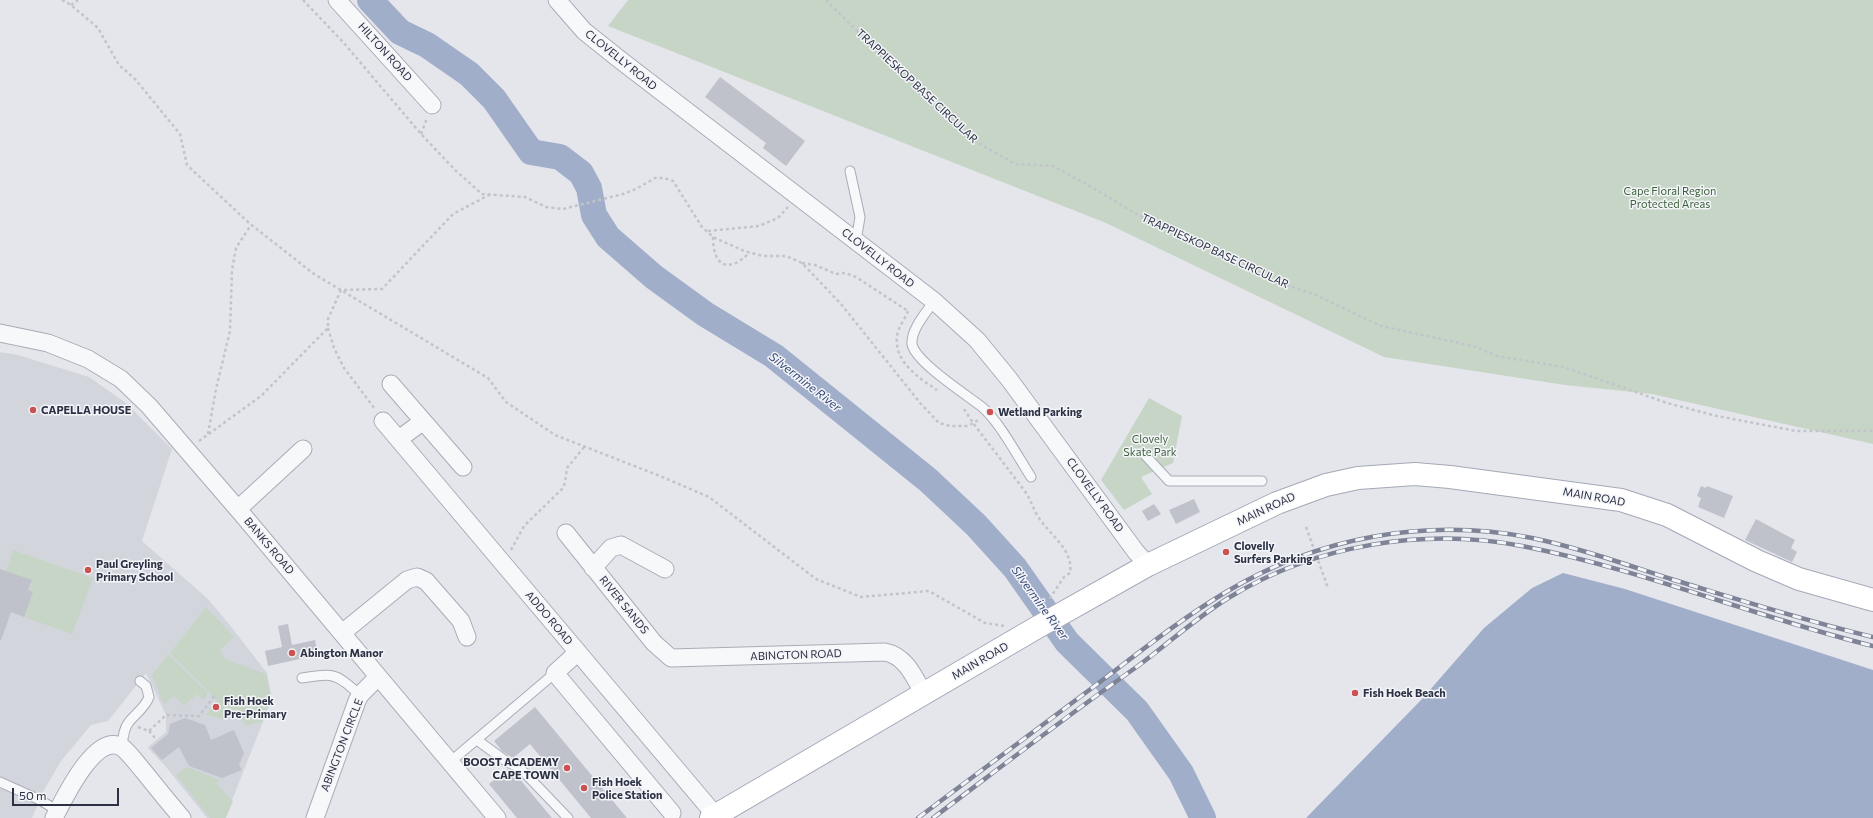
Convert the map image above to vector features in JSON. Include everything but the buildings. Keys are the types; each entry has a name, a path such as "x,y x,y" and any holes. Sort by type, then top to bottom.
{"main road":[{"name":"MAIN ROAD","path":"714,817 1036,628 1058,606 1148,565 1277,502 1311,489 1358,478 1415,474 1450,477 1622,500 1667,515 1757,561 1799,580 1873,600"}],"street":[{"name":"HILTON ROAD","path":"337,0 432,105"},
{"name":"CLOVELLY ROAD","path":"557,0 584,30 619,59 934,301 977,340 1009,379 1136,552 1148,565"},
{"name":"BANKS ROAD","path":"0,333 48,343 88,359 114,375 149,406 238,509 497,818"},
{"path":"391,384 422,422 463,467"},
{"name":"ADDO ROAD","path":"383,421 578,652 714,817"},
{"path":"399,439 422,422"},
{"path":"238,509 303,449"},
{"name":"RIVER SANDS","path":"566,533 654,643"},
{"name":"RIVER SANDS","path":"594,568 611,548 621,545 665,569"},
{"path":"342,634 407,580 418,577 426,581 461,621 466,637"},
{"name":"ABINGTON ROAD","path":"654,643 668,656 675,659 885,652 894,654 903,661 924,694"},
{"path":"578,652 555,674 672,813"},
{"name":"ABINGTON CIRCLE","path":"315,818 360,695 378,677"},
{"path":"56,815 80,771 93,756 105,747 122,748 182,818"}],"lane":[{"path":"850,171 860,217 856,241"},
{"path":"934,301 914,333 913,348 920,357 954,387 989,414 1032,476"},
{"path":"1145,455 1168,480 1262,482"},
{"path":"302,678 328,674 336,676 341,678 360,695"},
{"path":"450,762 555,674"},
{"path":"122,748 123,737 128,723 145,705 149,697 146,686 140,681"},
{"path":"477,740 508,762 519,766 568,818"},
{"path":"0,782 40,800 56,815"}],"path":[{"path":"62,0 71,5 98,28 119,65 135,79 180,134 187,165 251,225 314,274 488,378 506,402 555,435 709,497 816,579 861,596 929,591 985,623 1007,626"},
{"path":"71,5 78,0"},
{"path":"303,0 343,42 440,155 482,194 525,197 546,207 563,209 636,189 655,178 664,178 673,181 702,227 713,237 749,253 763,256 786,256 802,264 845,308 939,423 950,426 968,426 989,414"},
{"name":"TRAPPIESKOP BASE CIRCULAR","path":"826,0 884,58 973,140 1015,164 1053,166 1096,189 1136,214 1235,258 1271,280 1316,295 1381,326 1473,346 1498,356 1564,367 1667,403 1717,416 1796,431 1873,431"},
{"path":"341,290 382,290 453,214 490,195"},
{"path":"707,232 759,226 778,218 798,196"},
{"path":"208,435 216,389 230,331 232,270 236,248 251,225"},
{"path":"713,237 716,258 723,265 730,266 740,261 749,253"},
{"path":"802,264 815,265 836,274 845,273 856,277 885,298 896,302 908,311 923,318"},
{"path":"341,290 328,319 328,328 334,348 344,368 383,421"},
{"path":"187,450 261,396 328,328"},
{"path":"973,423 1028,495 1037,515 1049,531 1059,540 1071,566 1070,573 1060,582 1048,600 1058,606"},
{"path":"499,558 511,549 524,526 562,489 565,483 567,468 585,446"},
{"path":"1306,527 1328,588"},
{"path":"149,731 166,715 199,716 216,694"},
{"path":"128,723 149,731 156,739"}],"shaded area":[{"name":"Paul Greyling Primary School","path":"0,352 18,355 89,377 126,403 172,449 142,541 208,599 229,624 267,673 272,699 225,818 207,818 166,767 149,749 148,747 166,732 166,715 146,673 108,721 91,725 61,761 43,792 32,818 0,818"}],"green space":[{"name":"Cape Floral Region Protected Areas","path":"628,0 1873,0 1873,444 1652,394 1565,385 1384,357 1106,223 608,26"},
{"name":"Clovely Skate Park","path":"1149,398 1182,416 1173,463 1141,477 1152,494 1124,510 1101,480"},
{"path":"13,550 93,578 72,634 24,617 33,592 29,590 32,581 6,571"},
{"path":"206,607 234,637 220,650 225,659 266,674 271,698 262,722 245,726 239,711 223,719 206,715 217,700 170,653"},
{"path":"168,654 208,693 203,700 197,694 184,706 174,696 164,705 152,675"},
{"path":"187,767 220,780 216,783 233,801 226,818 210,818 176,775"}],"water":[{"path":"1563,573 1625,589 1873,670 1873,818 1306,818 1422,699 1484,628 1532,588"}],"waterway":[{"name":"Silvermine River","path":"370,0 400,32 427,45 469,74 494,99 531,152 560,157 581,173 589,188 594,215 608,237 654,277 705,314 774,356 928,480 976,525 1015,568 1067,642 1137,711 1181,773 1203,818"}],"railway":[{"path":"918,818 1158,638 1191,614 1226,592 1261,573 1298,557 1336,545 1374,536 1413,531 1453,530 1492,532 1532,538 1586,552 1773,610 1873,637"},
{"path":"933,818 1060,722 1138,666 1206,613 1230,597 1263,579 1298,564 1334,553 1371,545 1409,540 1447,539 1485,541 1522,546 1610,567 1785,621 1873,646"}],"place":[{"name":"CAPELLA HOUSE","path":"33,410"},
{"name":"Wetland Parking","path":"990,412"},
{"name":"Clovelly Surfers Parking","path":"1226,552"},
{"name":"Paul Greyling Primary School","path":"88,570"},
{"name":"Abington Manor","path":"292,653"},
{"name":"Fish Hoek Beach","path":"1355,693"},
{"name":"Fish Hoek Pre-Primary","path":"216,707"},
{"name":"BOOST ACADEMY CAPE TOWN","path":"567,768"},
{"name":"Fish Hoek Police Station","path":"584,788"}]}
